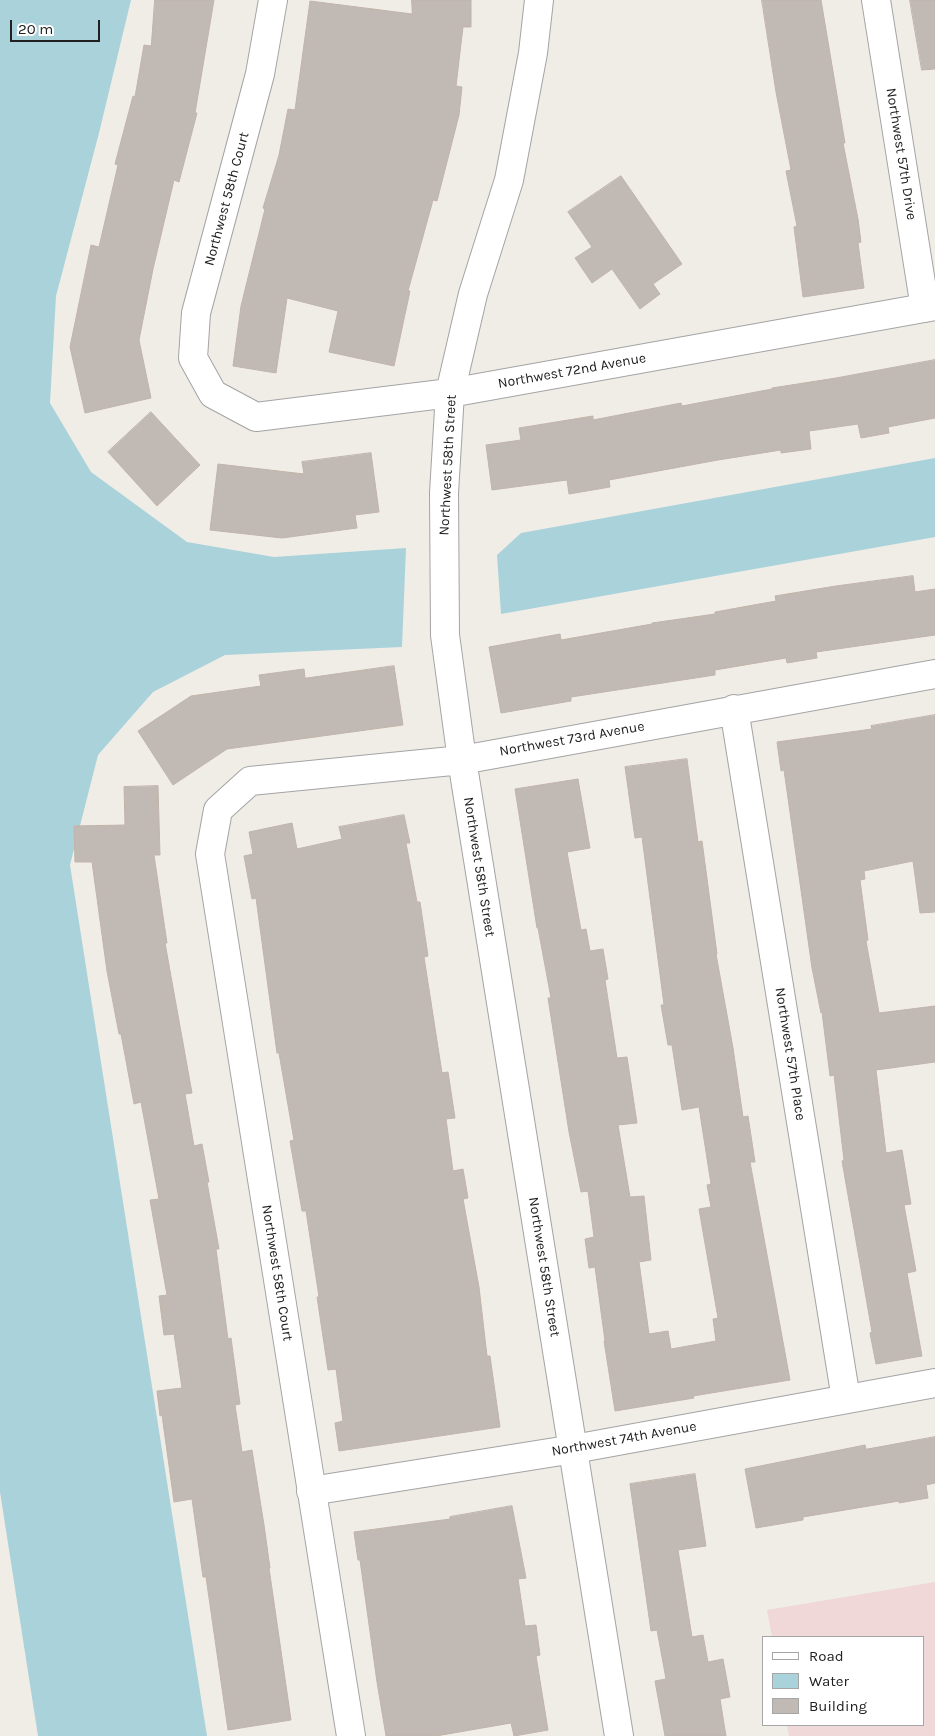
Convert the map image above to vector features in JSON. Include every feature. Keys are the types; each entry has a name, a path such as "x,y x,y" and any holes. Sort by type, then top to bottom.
{"street":[{"name":"Northwest 58th Court","path":"213,394 193,358 196,313 260,74 273,0"},
{"name":"Northwest 58th Street","path":"539,0 533,53 509,180 473,294 450,393 444,493 445,635 462,760 619,1736"},
{"name":"Northwest 57th Drive","path":"876,0 930,307"},
{"name":"Northwest 72nd Avenue","path":"213,394 256,417 450,393 930,307"},
{"name":"Northwest 73rd Avenue","path":"218,810 250,781 462,760 734,709 935,674"},
{"name":"Northwest 57th Place","path":"734,709 846,1399"},
{"name":"Northwest 58th Court","path":"218,810 210,854 351,1736"},
{"name":"Northwest 74th Avenue","path":"311,1491 574,1449 935,1383"}],"shaded area":[{"path":"935,1582 935,1736 789,1736 787,1726 925,1726 925,1636 772,1636 767,1610"}],"water":[{"path":"0,0 131,0 99,133 56,296 50,403 91,472 187,542 274,557 406,548 402,647 225,655 153,692 98,755 70,865 207,1736 38,1736 0,1492"},
{"path":"935,458 935,537 501,614 497,555 521,533"}],"building":[{"path":"155,0 214,0 195,113 197,113 179,182 174,180 139,340 151,398 85,413 70,347 91,245 99,247 118,165 115,164 133,96 135,97 144,45 151,46"},
{"path":"412,0 471,0 471,27 463,27 456,86 462,87 459,115 437,201 433,200 408,291 410,291 394,366 329,352 338,311 287,298 276,373 233,366 241,306 265,209 263,208 279,155 288,109 295,110 310,1 412,14"},
{"path":"762,0 821,0 845,143 843,143 858,219 861,242 858,243 864,288 803,297 794,227 797,226 786,171 791,170 776,92"},
{"path":"910,0 935,0 935,69 922,70"},
{"path":"621,176 682,264 653,284 660,294 640,309 612,269 592,283 575,258 592,247 568,212"},
{"path":"935,360 935,418 888,427 889,433 861,438 858,424 809,431 811,449 781,453 781,450 609,480 610,487 569,494 567,480 492,490 486,445 521,440 519,428 593,416 593,420 681,403 682,406 772,388"},
{"path":"151,412 200,465 157,506 108,452"},
{"path":"371,453 379,512 355,515 357,528 282,538 210,530 218,464 304,474 302,462"},
{"path":"913,576 915,592 935,589 935,635 816,652 817,658 787,663 786,658 715,670 715,675 571,697 571,701 501,713 489,647 560,634 561,640 652,623 715,614 715,612 776,601 775,596"},
{"path":"394,666 403,725 227,749 173,785 138,731 191,696 261,686 259,675 304,669 305,678"},
{"path":"935,715 935,912 920,913 913,861 864,871 865,879 860,880 868,940 866,941 879,1013 935,1006 935,1062 876,1070 886,1153 902,1150 911,1204 904,1205 916,1271 907,1273 922,1356 876,1364 842,1161 844,1160 834,1075 830,1076 822,1012 812,968 784,770 781,771 777,742 872,729 871,726"},
{"path":"687,759 698,842 702,841 716,954 743,1117 748,1116 755,1162 750,1162 790,1380 615,1411 595,1267 589,1268 585,1239 594,1237 588,1191 581,1192 569,1132 548,998 551,998 537,928 515,789 578,779 590,848 567,852 581,930 586,929 590,951 603,949 608,979 605,980 617,1058 627,1057 637,1123 618,1125 630,1197 644,1196 651,1260 639,1262 649,1334 668,1331 671,1349 716,1341 713,1319 718,1318 699,1209 711,1207 707,1185 711,1184 699,1107 682,1110 672,1045 668,1045 661,1005 664,1005 642,837 635,838 625,767"},
{"path":"158,786 160,855 154,855 167,943 165,943 192,1093 185,1094 194,1146 202,1144 209,1182 207,1182 219,1249 216,1249 228,1339 231,1338 240,1404 235,1405 242,1452 252,1450 291,1720 228,1730 206,1577 203,1577 192,1499 174,1502 162,1415 160,1416 157,1391 182,1388 174,1334 164,1335 159,1296 167,1295 150,1200 159,1199 141,1102 134,1104 121,1034 119,1034 107,971 92,862 75,862 74,826 125,825 124,787"},
{"path":"404,815 410,843 406,843 417,902 420,902 428,956 424,957 442,1073 448,1072 455,1118 446,1119 453,1171 463,1169 468,1198 463,1199 479,1287 487,1356 490,1356 500,1427 339,1451 335,1423 343,1421 336,1369 328,1370 306,1211 302,1211 290,1141 294,1140 279,1053 277,1053 256,898 252,899 244,856 253,854 249,832 292,823 297,849 342,839 339,827"},
{"path":"935,1437 935,1483 926,1485 928,1498 803,1517 803,1520 756,1528 745,1469 865,1445 866,1449"},
{"path":"695,1474 706,1546 678,1550 692,1637 703,1635 708,1662 723,1659 730,1697 720,1699 726,1736 665,1736 655,1681 666,1679 657,1630 651,1631 630,1484"},
{"path":"512,1506 526,1578 518,1579 525,1626 536,1625 540,1655 536,1656 548,1730 514,1736 511,1723 436,1736 386,1736 360,1560 358,1560 354,1532 450,1519 450,1517"}]}
